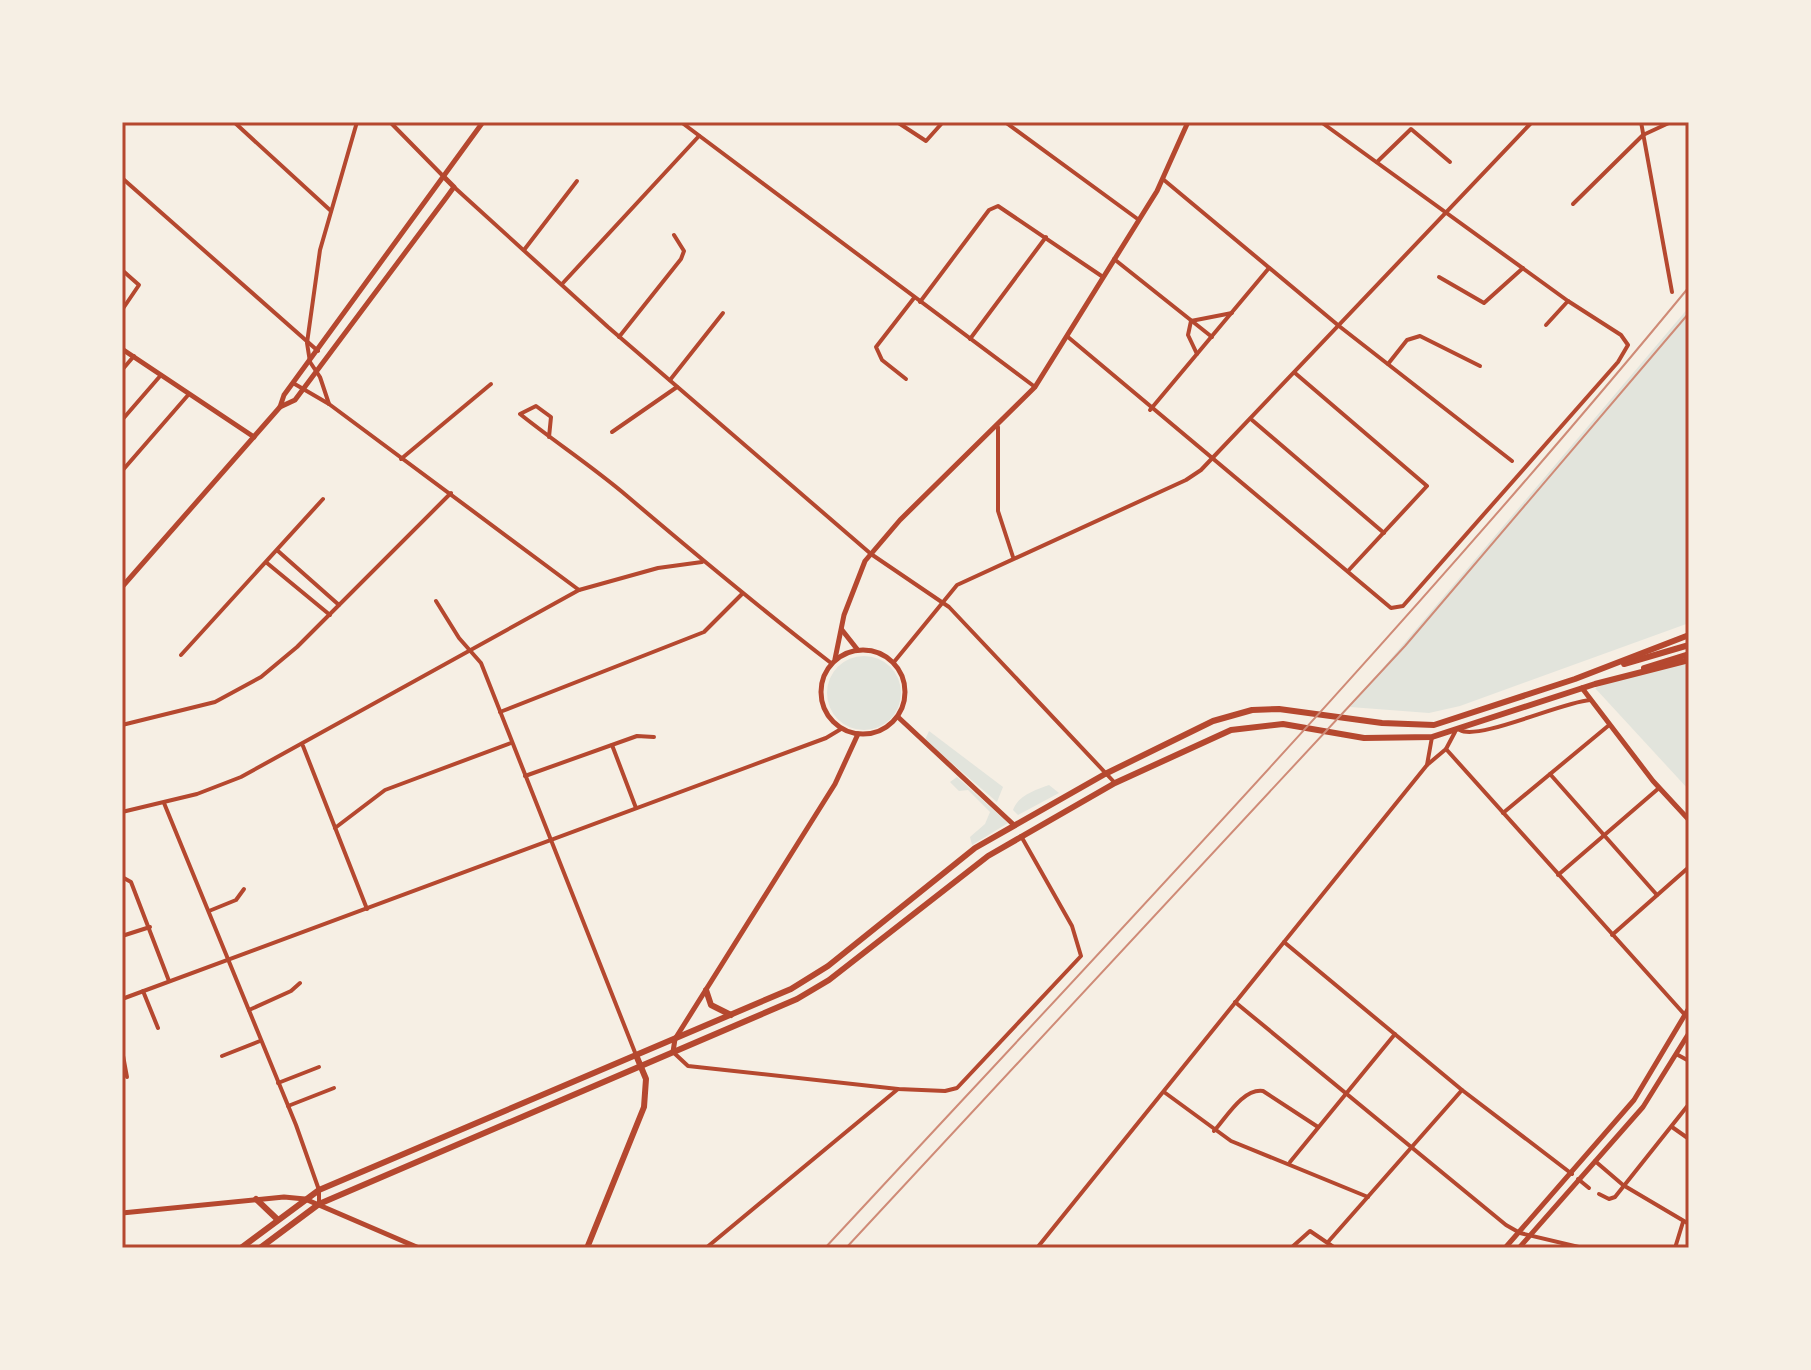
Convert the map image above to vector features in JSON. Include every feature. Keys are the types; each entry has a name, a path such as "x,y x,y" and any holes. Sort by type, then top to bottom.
{"main road":[{"path":"241,1248 319,1190 806,981 956,862 1105,774 1201,727 1239,713 1291,709 1382,723 1425,726 1476,714 1689,635"},
{"path":"1575,679 1689,645"},
{"path":"260,1248 319,1204 813,990 967,871 1021,836 1115,783 1210,738 1255,725 1296,725 1364,738 1432,737 1689,654"},
{"path":"1595,684 1689,660"},
{"path":"706,990 711,1005 731,1015"},
{"path":"587,1248 644,1107 647,1090 642,1064 636,1055"},
{"path":"256,1199 277,1219"}],"street":[{"path":"234,122 331,211"},
{"path":"329,404 317,371 310,362 307,343 315,281 331,211 357,122"},
{"path":"390,122 454,187 619,337 871,554 941,600 1115,783"},
{"path":"122,587 280,407 293,383 483,122"},
{"path":"897,122 926,141 943,122"},
{"path":"1005,122 1139,220"},
{"path":"833,661 857,649 877,651 894,662 905,683 903,706 897,717 873,733 858,734 841,729 824,711 820,686 833,661 849,598 871,554 1035,387 1164,180 1188,122"},
{"path":"1068,337 1150,410 1214,459 1391,608 1403,606 1625,354 1628,345 1618,333 1568,301 1321,122"},
{"path":"894,662 941,600 957,585 1186,480 1214,459 1532,122"},
{"path":"1641,122 1672,292"},
{"path":"1573,204 1643,135 1671,122"},
{"path":"684,123 1035,387"},
{"path":"1377,162 1411,129 1450,162"},
{"path":"561,284 699,136"},
{"path":"122,178 318,351"},
{"path":"1164,180 1339,326 1512,461"},
{"path":"524,250 577,181"},
{"path":"280,407 291,404 454,187"},
{"path":"920,302 993,207 1004,207 1103,277"},
{"path":"619,337 681,259 684,251 674,235"},
{"path":"970,339 1046,237"},
{"path":"1114,259 1212,337"},
{"path":"1150,410 1269,268"},
{"path":"1439,277 1484,303 1523,268"},
{"path":"122,270 139,285 122,310"},
{"path":"906,379 882,360 876,347 914,298"},
{"path":"1546,325 1568,301"},
{"path":"670,380 723,313"},
{"path":"1191,321 1232,313"},
{"path":"1191,321 1188,335 1197,354"},
{"path":"1388,364 1407,340 1420,336 1480,366"},
{"path":"122,349 254,437"},
{"path":"122,370 134,356"},
{"path":"1295,373 1427,486 1348,571"},
{"path":"122,420 161,375"},
{"path":"293,383 329,404 579,590"},
{"path":"401,459 491,384"},
{"path":"612,432 677,387"},
{"path":"122,471 189,394"},
{"path":"549,437 551,417 536,406 520,414 549,437 626,495 742,594 833,661"},
{"path":"1251,420 1384,533"},
{"path":"998,427 998,511 1013,557"},
{"path":"122,725 201,707 231,695 261,677 330,615 451,493"},
{"path":"181,655 323,499"},
{"path":"278,551 339,605"},
{"path":"122,812 164,803 241,777 303,746 579,590 658,568 702,562"},
{"path":"267,563 330,615"},
{"path":"500,712 704,632 742,594"},
{"path":"436,601 481,663 636,1055"},
{"path":"841,629 857,649"},
{"path":"1582,688 1608,726 1689,820"},
{"path":"1037,1248 1427,765 1446,749 1458,731 1478,732 1562,704 1590,700"},
{"path":"897,717 1014,825"},
{"path":"1503,813 1608,726"},
{"path":"122,999 826,738 841,729"},
{"path":"858,734 835,784 675,1039 673,1052 688,1066 898,1089 945,1091 962,1085 1081,956 1072,926 1021,836"},
{"path":"525,776 637,736 654,737"},
{"path":"1427,765 1432,737"},
{"path":"335,828 385,790 512,743"},
{"path":"612,745 636,808"},
{"path":"303,746 367,909"},
{"path":"1446,749 1685,1015"},
{"path":"1550,774 1657,895"},
{"path":"1558,875 1659,788"},
{"path":"164,803 288,1106 319,1190 319,1204"},
{"path":"1612,935 1689,867"},
{"path":"122,877 131,882 169,982"},
{"path":"209,911 236,900 244,889"},
{"path":"122,936 150,927"},
{"path":"1284,942 1462,1090 1572,1174"},
{"path":"249,1010 291,991 300,983"},
{"path":"143,991 158,1028"},
{"path":"1235,1002 1506,1225 1520,1233 1532,1233 1583,1248"},
{"path":"1505,1248 1634,1100 1689,1008"},
{"path":"1519,1248 1643,1107 1689,1033"},
{"path":"1290,1163 1395,1034"},
{"path":"222,1056 261,1041"},
{"path":"122,1050 127,1077"},
{"path":"1678,1055 1689,1061"},
{"path":"278,1083 319,1067"},
{"path":"288,1106 334,1088"},
{"path":"706,1248 898,1089"},
{"path":"1214,1131 1243,1098 1256,1090 1263,1091 1318,1127"},
{"path":"1328,1242 1462,1090"},
{"path":"1164,1092 1214,1131 1368,1197"},
{"path":"1599,1194 1611,1199 1689,1104"},
{"path":"1672,1127 1689,1139"},
{"path":"1594,1161 1623,1185 1686,1223 1675,1248"},
{"path":"1578,1179 1589,1188"},
{"path":"122,1213 256,1199 305,1199 419,1248"},
{"path":"1291,1248 1310,1231 1335,1248"}],"shaded area":[{"path":"1689,307 1689,623 1460,706 1429,713 1350,707"},
{"path":"1689,652 1689,790 1595,688"},
{"path":"857,656 871,656 885,662 895,672 901,693 895,714 885,724 871,730 857,730 843,724 833,714 827,700 827,686 833,672 843,662"},
{"path":"929,731 1003,787 997,802 925,740"},
{"path":"957,777 1008,823 972,845 970,837 985,824 990,812 968,790 959,791 950,782"},
{"path":"1049,785 1059,793 1018,815 1013,810 1023,797"}],"railway":[{"path":"825,1248 1372,654 1480,533 1689,287"},
{"path":"846,1248 1405,646 1689,313"}]}
